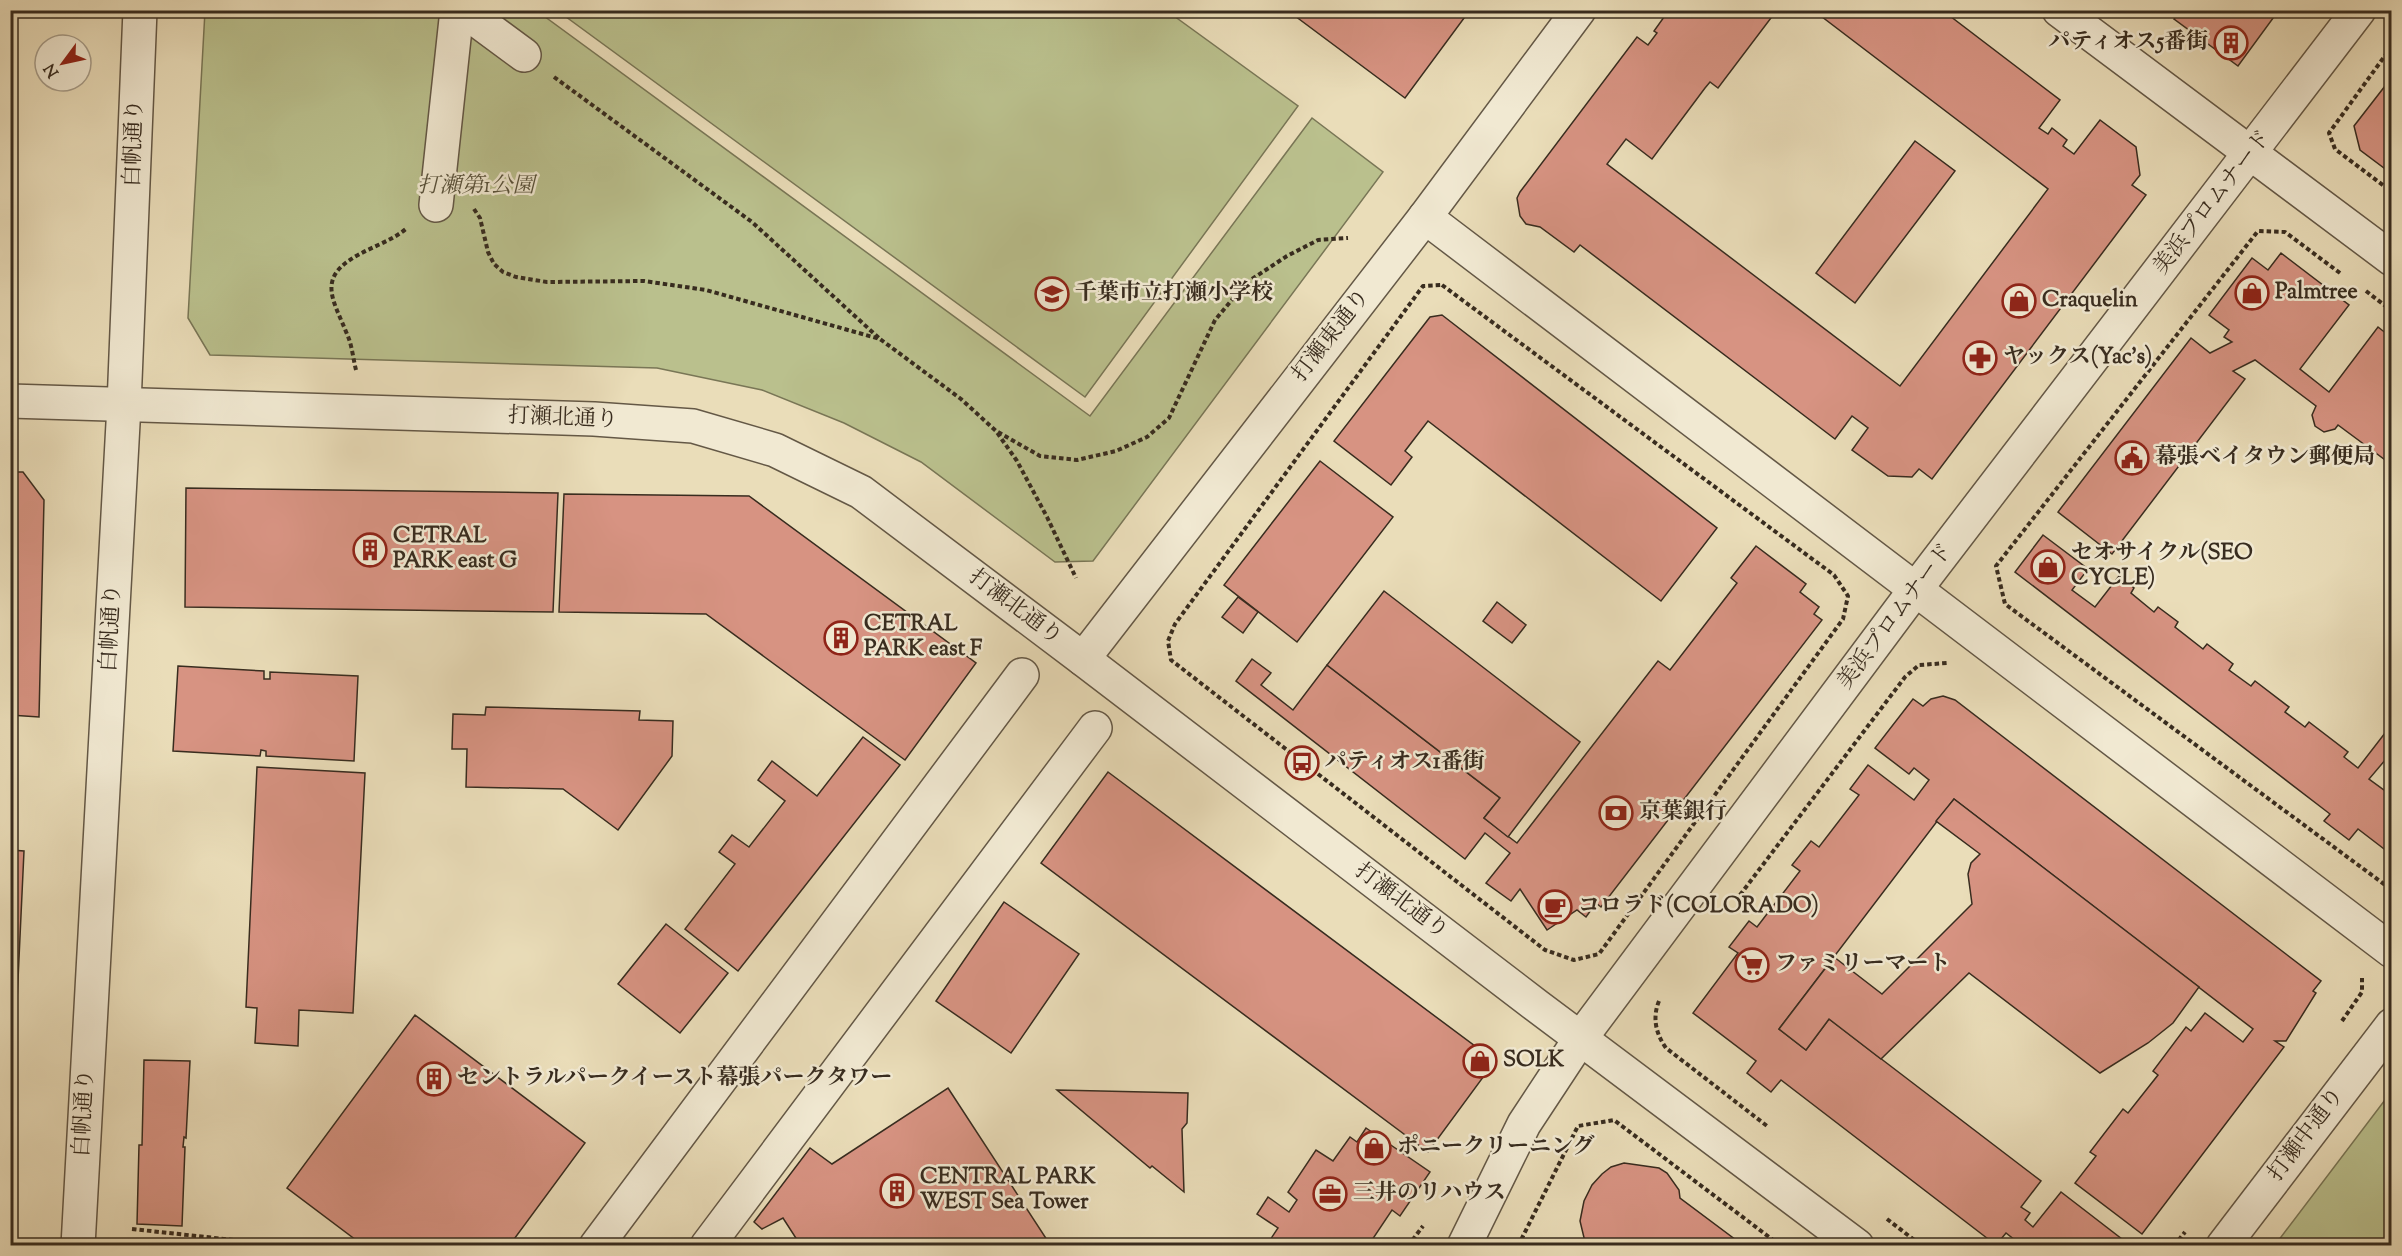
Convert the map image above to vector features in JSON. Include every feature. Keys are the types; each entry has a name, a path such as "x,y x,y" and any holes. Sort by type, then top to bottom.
{"street":[{"name":"白帆通り","path":"78,1245 124,405 140,10"},
{"path":"439,204 457,10"},
{"path":"463,10 524,55"},
{"name":"打瀬東通り","path":"1083,658 1425,217 1579,10"},
{"path":"2059,10 2391,259"},
{"name":"美浜プロムナード","path":"1464,1245 1524,1124 1580,1038 1915,590 2252,153 2359,10"},
{"path":"1425,217 2391,951"},
{"name":"打瀬北通り","path":"10,401 594,419 693,426 775,450 861,492 1083,658 1580,1038 1857,1245"},
{"path":"596,1245 1022,675"},
{"path":"707,1245 1095,728"},
{"name":"打瀬中通り","path":"2223,1245 2391,1025"}],"path":[{"path":"2391,46 2329,133 2335,149 2391,192"},
{"path":"524,55 752,222 880,339 961,399 996,431 1017,461 1076,578"},
{"path":"356,370 348,337 330,295 332,281 339,269 357,255 402,232 439,204 476,211 480,218 488,252 494,264 516,277 547,282 644,281 706,290 880,339"},
{"path":"2347,278 2285,232 2258,231 1996,567 2005,604 2391,890"},
{"path":"996,431 1040,456 1077,460 1116,451 1147,437 1168,418 1215,320 1246,283 1287,256 1318,240 1347,238"},
{"path":"1442,285 1834,575 1848,596 1843,619 1599,954 1574,960 1545,950 1171,660 1168,641 1174,624 1423,286 1442,285"},
{"path":"2365,291 2391,311"},
{"path":"1738,897 1905,677 1919,665 1949,663"},
{"path":"2338,1027 2362,992 2362,973"},
{"path":"1666,992 1654,1012 1659,1039 1666,1048"},
{"path":"1518,1245 1578,1126 1614,1120 1781,1245"},
{"path":"1408,1245 1423,1226"},
{"path":"2175,1245 2189,1227"},
{"path":"132,1229 289,1245"}],"green space":[{"name":"打瀬第1公園","path":"205,11 537,11 1090,416 1312,118 1383,172 1093,561 1055,562 921,462 844,423 762,390 657,368 210,355 188,318"},
{"name":"千葉市立打瀬小学校","path":"558,11 1167,11 1298,106 1085,397"},
{"path":"2391,1092 2391,1245 2275,1245"}],"building":[{"path":"1287,10 1470,10 1405,98"},
{"path":"1669,10 1777,10 1718,88 1710,82 1652,159 1626,139 1607,164 1900,386 2048,189 1813,10 1942,10 2060,100 2039,128 2048,134 2052,128 2067,140 2063,146 2074,154 2100,120 2136,147 2140,175 2132,185 2146,195 1932,479 1919,469 1912,477 1888,476 1852,450 1868,428 1852,416 1835,439 1580,245 1574,252 1540,227 1526,224 1520,216 1517,198 1520,192 1637,37 1648,45 1657,33 1654,31"},
{"name":"パティオス5番街","path":"2180,10 2279,10 2238,66 2174,19"},
{"path":"2392,77 2392,174 2360,150 2354,126"},
{"path":"1915,141 1955,171 1855,303 1816,273"},
{"path":"2281,253 2349,305 2300,369 2329,392 2378,327 2392,338 2392,465 2338,425 2335,429 2324,432 2315,426 2312,415 2316,406 2255,360 2233,371 2245,379 2112,554 2058,512 2191,338 2210,353 2232,342 2224,337 2229,330 2209,315 2252,258 2268,270"},
{"path":"1442,315 1717,528 1661,601 1428,421 1405,451 1412,457 1391,485 1334,441 1430,317"},
{"path":"1320,461 1393,517 1297,642 1224,585"},
{"path":"10,472 23,472 44,500 39,717 10,715"},
{"name":"CETRAL PARK east G","path":"186,488 558,493 553,612 185,607"},
{"name":"CETRAL PARK east F","path":"564,494 749,496 976,663 905,760 706,614 559,612"},
{"path":"2043,535 2088,569 2072,590 2095,607 2119,576 2134,588 2131,593 2154,612 2158,607 2178,622 2175,627 2203,649 2207,644 2233,664 2229,670 2251,686 2255,681 2289,707 2285,712 2305,727 2309,722 2348,752 2344,757 2358,768 2392,724 2392,752 2369,779 2392,796 2392,855 2358,829 2349,840 2324,821 2330,814 2015,572"},
{"path":"1756,546 1806,584 1800,592 1819,607 1814,614 1822,620 1601,907 1596,903 1586,917 1577,910 1547,930 1520,889 1511,901 1486,883 1510,853 1485,833 1465,859 1236,681 1252,659 1271,673 1261,685 1293,710 1327,665 1500,798 1484,818 1517,843 1658,661 1670,670 1737,583 1731,578"},
{"path":"1384,591 1580,742 1508,837 1484,818 1500,798 1327,665"},
{"path":"1238,597 1258,612 1243,633 1222,617"},
{"path":"1497,602 1526,625 1512,643 1483,621"},
{"path":"178,666 264,671 264,679 270,679 270,672 358,676 354,761 266,756 266,751 261,750 260,756 173,751"},
{"path":"1943,696 1955,700 2321,981 2313,991 2316,993 2286,1041 2275,1041 2284,1047 2142,1234 2075,1183 2096,1156 2090,1152 2123,1109 2128,1113 2158,1075 2153,1071 2186,1027 2191,1031 2205,1013 2243,1042 2253,1029 1954,799 1779,1029 1806,1050 1829,1019 2041,1181 2021,1207 2030,1213 2025,1220 2033,1227 2061,1192 2131,1246 2019,1246 2020,1244 2006,1233 1996,1245 1781,1080 1771,1092 1747,1073 1756,1061 1693,1013 1738,953 1729,947 1749,921 1757,927 1800,871 1792,865 1811,841 1819,847 1859,795 1850,789 1868,765 1914,800 1929,780 1914,768 1909,774 1875,748 1913,699 1923,706 1931,699"},
{"path":"486,707 640,711 639,720 673,721 672,756 618,830 563,789 466,787 467,749 452,749 453,714 485,715"},
{"path":"863,737 900,765 738,971 685,929 735,864 719,852 732,835 749,847 785,801 758,780 772,761 817,796"},
{"path":"257,767 365,773 353,1013 299,1010 298,1046 255,1043 257,1008 246,1007"},
{"path":"1108,772 1495,1061 1428,1152 1041,863"},
{"path":"1954,799 2199,987 2173,1023 2148,1043 2100,1073 1969,973 1881,1059 1829,1019 1806,1050 1779,1029 1834,957 1882,994 1972,904 1968,874 1971,863 1980,854 1936,821"},
{"path":"10,850 24,851 16,1023 10,1023"},
{"path":"1004,902 1079,954 1011,1053 936,1001"},
{"path":"666,924 728,973 680,1033 618,984"},
{"name":"セントラルパークイースト幕張パークタワー","path":"415,1015 585,1143 509,1246 364,1246 287,1188"},
{"path":"144,1060 190,1061 186,1138 184,1137 183,1147 185,1147 182,1226 137,1224"},
{"name":"CENTRAL PARK WEST Sea Tower","path":"948,1088 1051,1246 801,1246 783,1218 762,1229 754,1222 810,1148 832,1164"},
{"path":"1057,1090 1188,1093 1187,1123 1182,1129 1184,1192 1152,1166 1150,1168"},
{"path":"1366,1128 1430,1172 1400,1216 1392,1210 1368,1246 1266,1246 1278,1228 1257,1214 1268,1197 1289,1212 1297,1200 1288,1192 1316,1150 1333,1161 1350,1137 1357,1142"},
{"path":"1624,1163 1659,1168 1667,1173 1679,1190 1680,1198 1744,1246 1586,1246 1580,1221 1584,1201 1592,1185 1602,1174 1611,1167"}],"place":[{"name":"パティオス5番街","path":"2231,43"},
{"name":"Palmtree","path":"2252,293"},
{"name":"千葉市立打瀬小学校","path":"1052,294"},
{"name":"Craquelin","path":"2019,301"},
{"name":"ヤックス(Yac's)","path":"1980,358"},
{"name":"幕張ベイタウン郵便局","path":"2132,458"},
{"name":"CETRAL PARK east G","path":"370,550"},
{"name":"セオサイクル(SEO CYCLE)","path":"2048,567"},
{"name":"CETRAL PARK east F","path":"841,638"},
{"name":"パティオス1番街","path":"1302,763"},
{"name":"京葉銀行","path":"1616,813"},
{"name":"コロラド(COLORADO)","path":"1555,907"},
{"name":"ファミリーマート","path":"1752,965"},
{"name":"SOLK","path":"1480,1061"},
{"name":"セントラルパークイースト幕張パークタワー","path":"434,1079"},
{"name":"ポニークリーニング","path":"1374,1148"},
{"name":"CENTRAL PARK WEST Sea Tower","path":"897,1191"},
{"name":"三井のリハウス","path":"1330,1194"}]}
